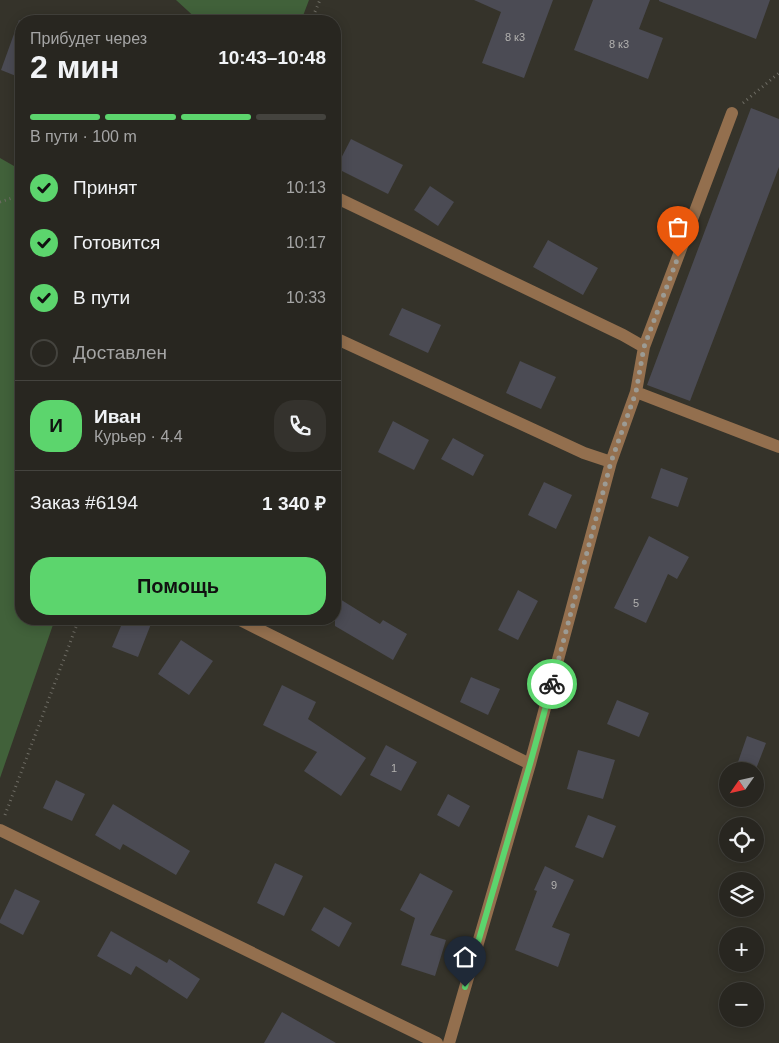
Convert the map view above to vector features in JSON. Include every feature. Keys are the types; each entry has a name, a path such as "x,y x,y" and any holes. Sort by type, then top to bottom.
{"street":[{"path":"449,1043 530,764 611,462 636,392 644,347 732,113"},
{"path":"341,200 623,335 644,347"},
{"path":"341,341 584,453 611,462"},
{"path":"636,392 779,447"},
{"path":"250,625 530,764"},
{"path":"2,825 437,1043"}],"path":[{"path":"314,15 320,0"},
{"path":"732,113 779,73"},
{"path":"0,202 15,197"},
{"path":"2,825 77,625"}],"green space":[{"path":"176,0 309,0 303,15 192,15"},
{"path":"0,158 15,167 15,625 53,625 0,778"}],"building":[{"path":"474,0 553,0 524,78 482,63 501,12"},
{"path":"593,0 650,0 639,29 663,38 648,79 574,50"},
{"path":"659,0 770,0 756,39"},
{"path":"15,31 15,76 1,70"},
{"path":"751,108 779,119 779,167 690,401 647,385"},
{"path":"351,139 403,165 388,194 341,170 341,158"},
{"path":"430,186 454,202 438,226 414,210"},
{"path":"548,240 598,268 583,295 533,267"},
{"path":"402,308 441,325 428,353 389,335"},
{"path":"520,361 556,377 541,409 506,393"},
{"path":"393,421 429,440 414,470 378,452"},
{"path":"453,438 484,455 473,476 441,459"},
{"path":"661,468 688,478 678,507 651,498"},
{"path":"544,482 572,495 556,529 528,515"},
{"path":"649,536 689,557 677,579 668,574 646,623 614,608"},
{"path":"518,590 538,601 518,640 498,630"},
{"path":"341,600 380,624 383,620 407,634 393,660 335,626 341,625"},
{"path":"121,625 151,625 138,657 112,647"},
{"path":"181,640 213,661 189,695 158,674"},
{"path":"471,677 500,689 488,715 460,702"},
{"path":"282,685 316,702 308,719 366,758 341,796 304,771 317,752 263,725"},
{"path":"617,700 649,713 639,737 607,724"},
{"path":"747,736 766,743 759,762 738,762"},
{"path":"386,745 417,762 401,791 370,775"},
{"path":"578,750 615,760 603,799 567,789"},
{"path":"56,780 85,794 72,821 43,808"},
{"path":"448,794 470,806 459,827 437,815"},
{"path":"113,804 190,851 176,875 123,844 120,850 95,835"},
{"path":"588,815 616,826 603,858 575,847"},
{"path":"275,863 303,876 284,916 257,903"},
{"path":"545,866 574,880 552,927 570,934 558,967 515,950 537,891 534,890"},
{"path":"420,873 453,891 430,935 446,940 435,976 401,965 415,918 400,910"},
{"path":"15,889 40,901 23,935 0,923"},
{"path":"324,907 352,923 339,947 311,930"},
{"path":"111,931 167,963 169,959 200,979 187,999 136,966 131,975 97,956"},
{"path":"282,1012 336,1043 264,1043"}],"way so far":[{"path":"552,684 611,462 636,392 644,347 678,257"}],"route":[{"path":"465,987 552,684"}]}
